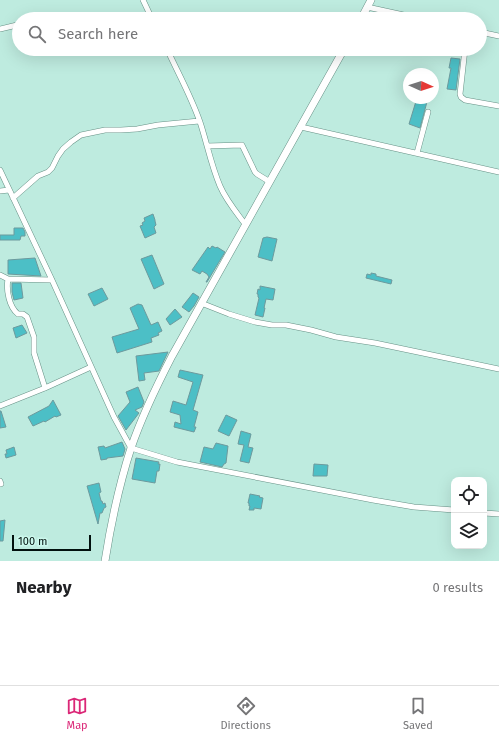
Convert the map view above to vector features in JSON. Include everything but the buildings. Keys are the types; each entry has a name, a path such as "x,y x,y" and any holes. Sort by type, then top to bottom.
{"street":[{"path":"143,0 149,12"},
{"path":"364,12 369,3 399,12"},
{"path":"0,29 12,26"},
{"path":"487,33 499,36"},
{"path":"170,56 189,94 220,186 230,204 245,224"},
{"path":"105,561 118,496 131,448 146,410 163,374 201,303 340,56"},
{"path":"464,56 460,94 461,97 465,100 499,106"},
{"path":"417,153 428,112"},
{"path":"13,198 38,176 48,172 64,149 81,135 105,130 136,129 199,121"},
{"path":"301,127 499,172"},
{"path":"207,146 242,145 255,172 270,182"},
{"path":"0,170 114,417 131,448 177,462 367,499 414,507 451,510"},
{"path":"0,190 9,190"},
{"path":"0,275 8,279 52,280"},
{"path":"8,279 7,285 13,308 18,314 23,314 27,317 34,337 34,353 45,388"},
{"path":"201,303 255,322 272,325 286,325 336,337 375,343 499,369"},
{"path":"0,406 91,368"},
{"path":"487,513 499,514"}]}
